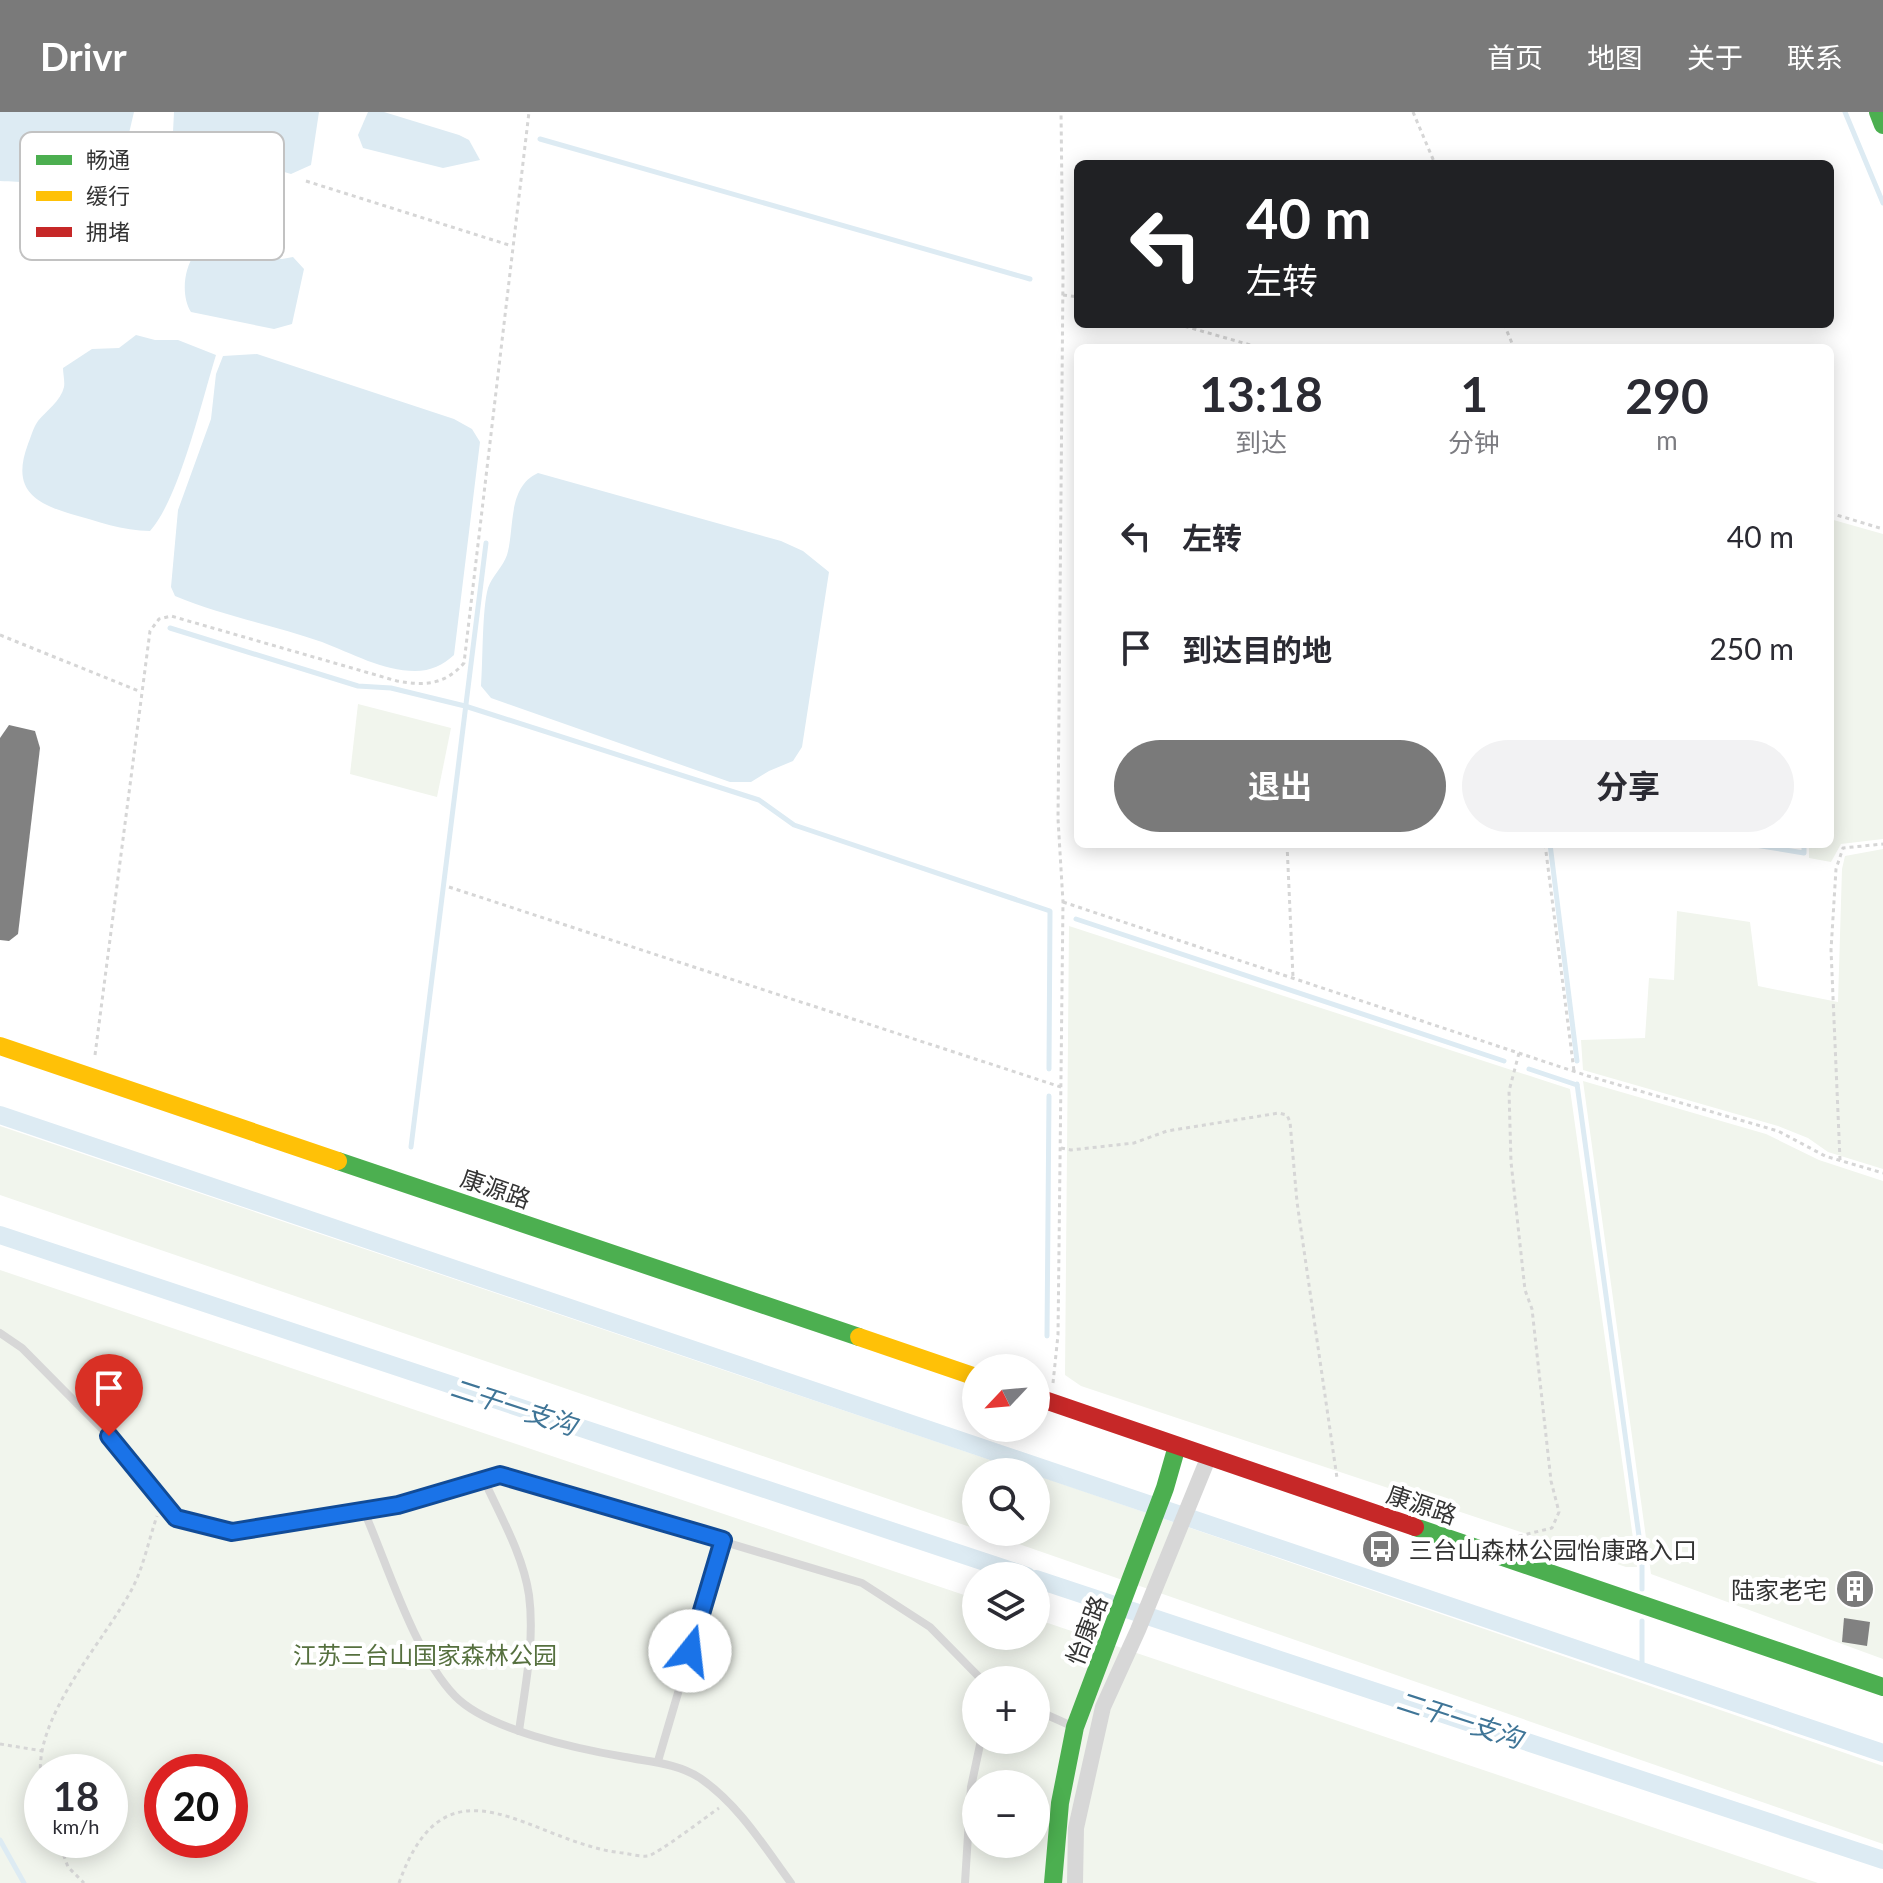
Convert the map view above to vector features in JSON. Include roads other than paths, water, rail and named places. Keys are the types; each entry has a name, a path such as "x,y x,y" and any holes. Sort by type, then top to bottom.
{"street":[{"path":"1878,112 1883,125"},
{"name":"康源路","path":"0,1046 962,1372"},
{"name":"康源路","path":"1050,1402 1883,1687"},
{"name":"怡康路","path":"1053,1883 1060,1803 1075,1727 1165,1488 1177,1446"},
{"name":"怡康路","path":"1075,1883 1076,1828 1103,1707 1209,1456"}],"lane":[{"path":"0,1333 22,1348 109,1436 176,1518 232,1532 398,1505 500,1475 862,1583 930,1627 968,1666"},
{"path":"484,1480 516,1548 529,1595 530,1652 519,1731"},
{"path":"364,1511 426,1656 456,1697 504,1727 624,1757 658,1761 698,1777 737,1808 791,1883"},
{"path":"658,1761 723,1540"},
{"path":"1050,1716 1075,1727"},
{"path":"965,1883 971,1787 978,1754"},
{"path":"1056,1847 1076,1849"}],"waterway":[{"path":"1845,112 1883,203"},
{"path":"540,139 1030,279"},
{"path":"411,1147 486,543"},
{"path":"170,628 358,686 391,688 465,706 759,800 794,825 1050,911 1049,1069"},
{"path":"1550,848 1577,1061"},
{"path":"1773,848 1804,853 1804,848"},
{"path":"1076,919 1504,1061"},
{"path":"1529,1069 1577,1085"},
{"path":"1577,1084 1642,1558 1642,1589"},
{"path":"1047,1336 1049,1096"},
{"path":"0,1115 1883,1753"},
{"name":"二干一支沟","path":"0,1235 985,1562"},
{"name":"二干一支沟","path":"1050,1584 1883,1860"},
{"path":"1642,1621 1642,1671"},
{"path":"0,1840 24,1883"}],"place":[{"name":"三台山森林公园怡康路入口","path":"1381,1549"},
{"name":"陆家老宅","path":"1855,1589"}],"park label":[{"name":"江苏三台山国家森林公园","path":"425,1654"}]}
